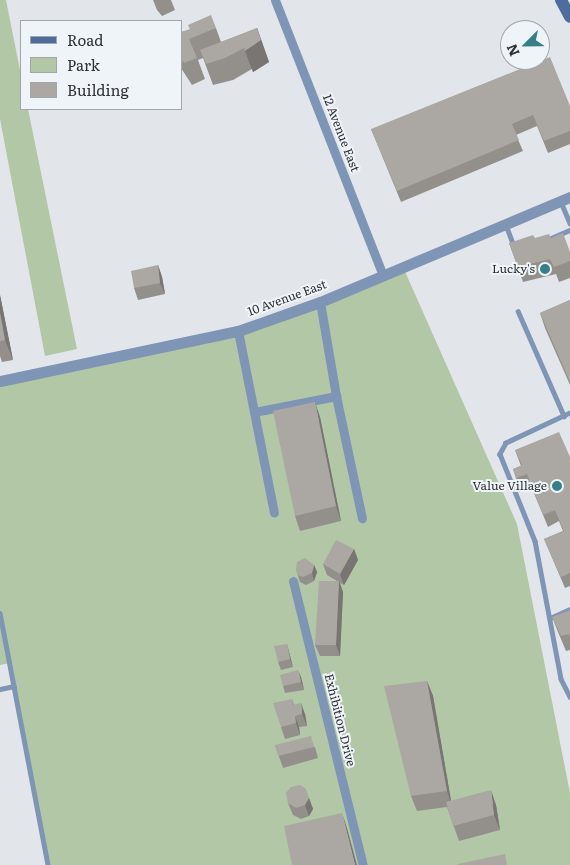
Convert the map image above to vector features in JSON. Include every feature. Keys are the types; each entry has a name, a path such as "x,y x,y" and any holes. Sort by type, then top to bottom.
{"main road":[{"path":"561,0 570,17"}],"street":[{"name":"12 Avenue East","path":"275,0 383,275"},
{"name":"10 Avenue East","path":"0,381 238,331 320,302 565,199"},
{"path":"320,302 336,396 362,518"},
{"path":"238,331 274,512"},
{"path":"254,412 336,396"},
{"name":"Exhibition Drive","path":"293,581 363,865"}],"lane":[{"path":"565,199 570,223"},
{"path":"505,224 519,252"},
{"path":"546,240 570,230"},
{"path":"518,311 570,420"},
{"path":"567,415 506,443 500,454 535,540 561,679 570,697"},
{"path":"550,618 570,609"},
{"path":"0,613 48,865"},
{"path":"0,690 14,686"}],"green space":[{"path":"0,0 6,0 20,70 20,110 28,110 77,349 45,356 0,119"},
{"path":"403,267 517,524 570,793 570,865 48,865 10,663 0,665 0,382 236,334"}],"building":[{"path":"211,15 216,28 189,39 197,58 184,63 182,60 182,32 190,29 188,25"},
{"path":"257,28 261,40 245,51 244,48 225,58 206,64 200,50"},
{"path":"550,57 570,106 570,131 544,141 533,115 512,124 519,140 397,191 371,129 518,70 550,70"},
{"path":"563,233 570,252 570,261 554,267 550,259 518,267 509,243 533,235 535,238 549,234 551,238"},
{"path":"158,265 160,283 134,288 131,271"},
{"path":"570,300 570,382 540,313"},
{"path":"0,313 5,340 0,341"},
{"path":"315,402 336,506 295,516 273,411"},
{"path":"559,432 570,457 570,573 561,577 544,539 564,531 555,510 543,515 527,474 516,478 513,469 522,465 515,450"},
{"path":"336,540 354,549 340,574 323,564"},
{"path":"305,558 314,565 312,573 303,577 298,575 296,569 297,562"},
{"path":"319,581 339,581 336,645 315,645"},
{"path":"570,610 570,638 569,634 561,636 552,617"},
{"path":"287,644 290,659 278,662 274,646"},
{"path":"298,670 301,682 283,686 280,675"},
{"path":"427,681 447,791 411,796 384,686"},
{"path":"292,699 293,705 301,703 302,714 295,716 296,723 281,727 273,703"},
{"path":"311,736 314,747 278,756 275,745"},
{"path":"300,785 305,788 309,798 305,805 296,808 288,803 286,793 291,787"},
{"path":"491,790 494,815 453,826 446,802"},
{"path":"342,813 355,865 292,865 284,826"},
{"path":"505,854 507,865 458,865 458,864"}],"place":[{"name":"Lucky's","path":"545,269"},
{"name":"Value Village","path":"557,486"}]}
